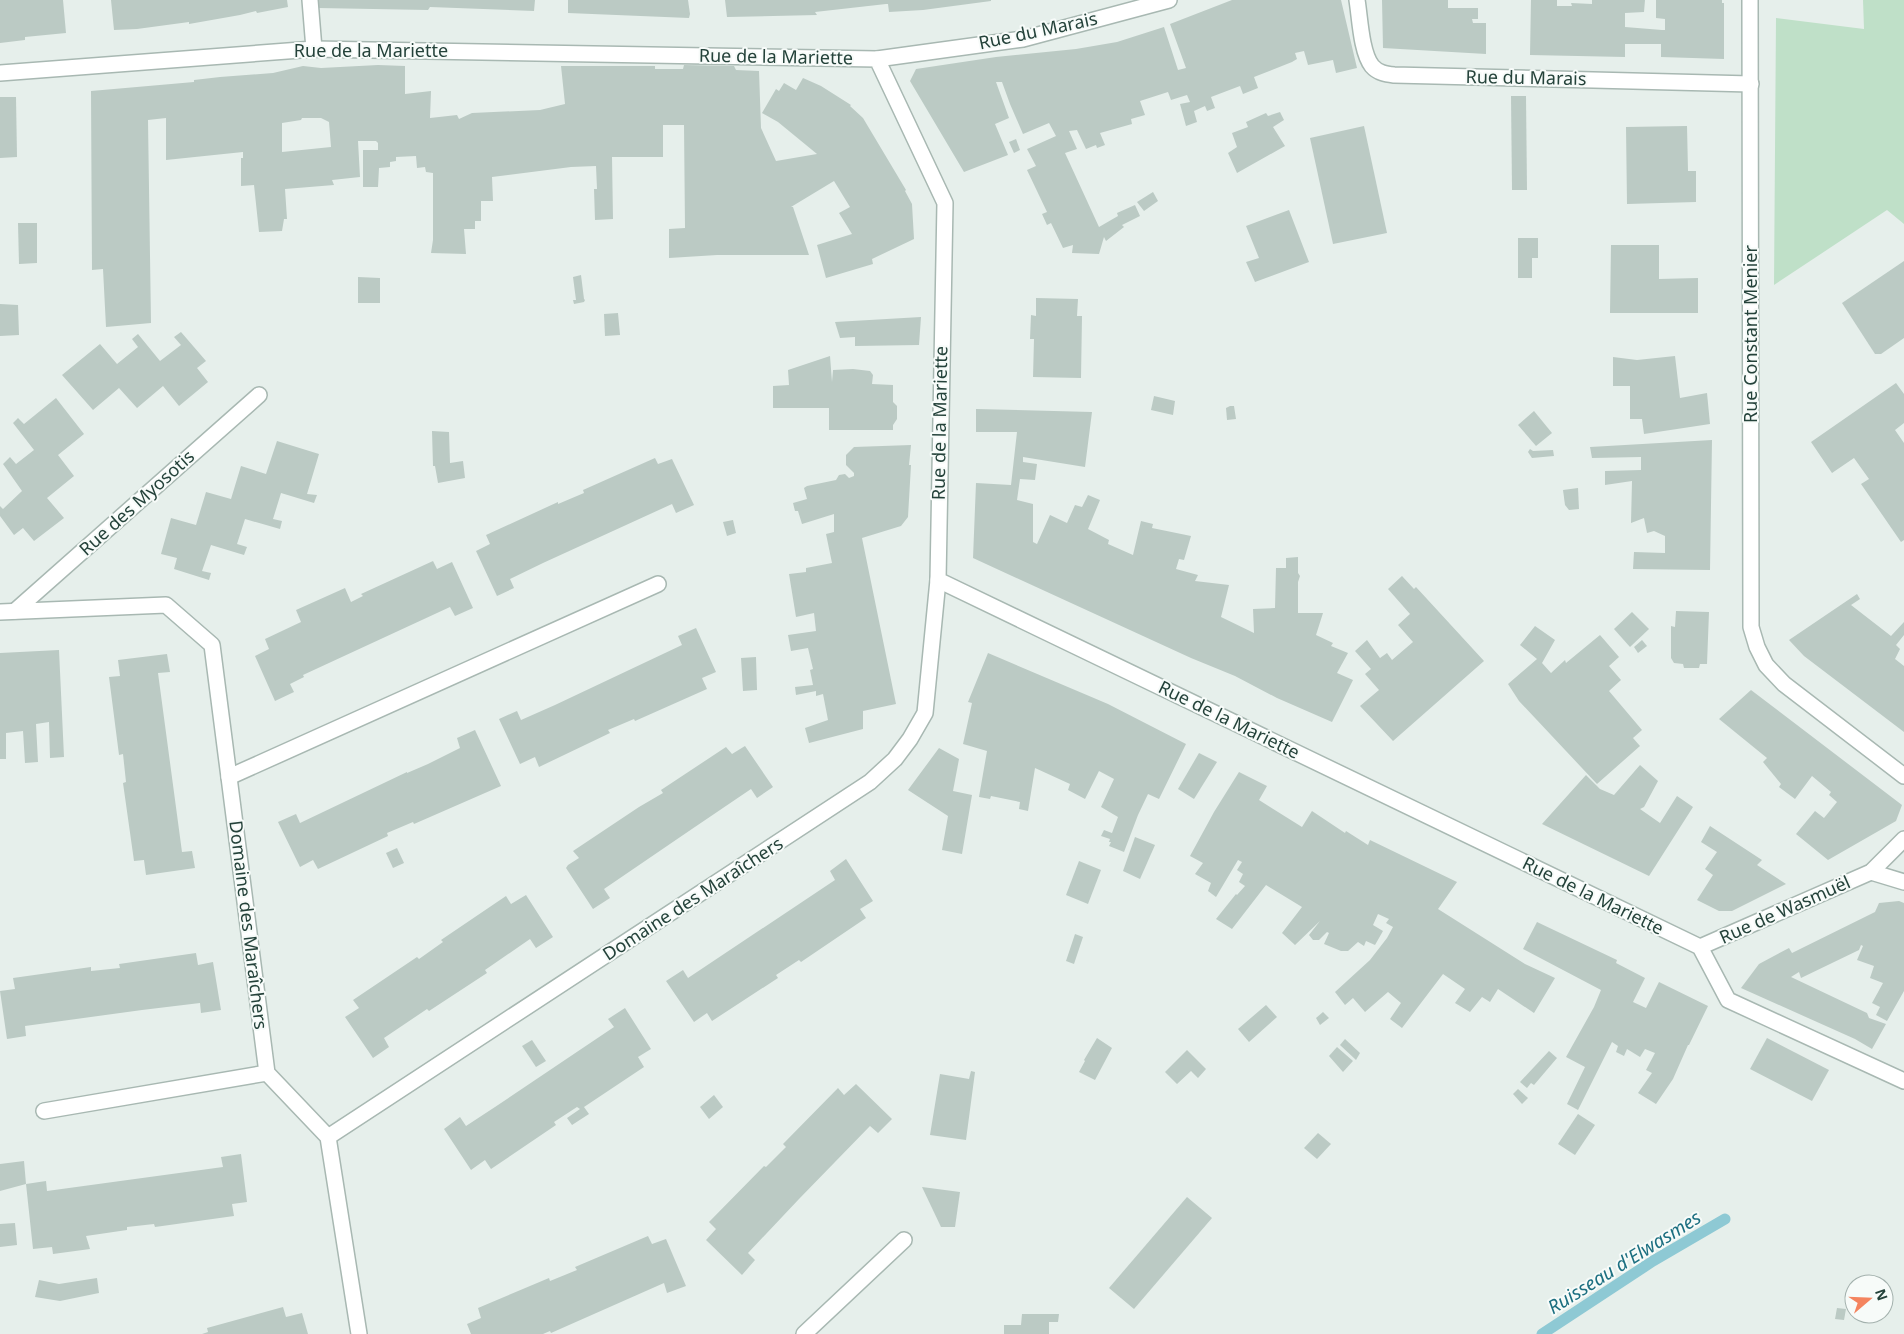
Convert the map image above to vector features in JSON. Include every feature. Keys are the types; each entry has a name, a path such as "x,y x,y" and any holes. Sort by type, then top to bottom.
{"street":[{"path":"310,0 314,49"},
{"name":"Rue du Marais","path":"877,59 1023,39 1168,0"},
{"name":"Rue du Marais","path":"1357,0 1366,54 1373,67 1382,73 1394,75 1751,84"},
{"name":"Rue Constant Menier","path":"1750,0 1751,627 1757,647 1766,665 1784,684 1904,776"},
{"name":"Rue de la Mariette","path":"0,73 314,49 877,59 945,203 938,580 1700,947"},
{"name":"Rue des Myosotis","path":"8,612 259,395"},
{"name":"Domaine des Maraîchers","path":"328,1137 870,782 895,759 910,739 925,713 938,580"},
{"path":"229,777 658,584"},
{"name":"Rue des Myosotis","path":"8,612 166,605 212,646"},
{"name":"Domaine des Maraîchers","path":"212,646 267,1073"},
{"name":"Rue de Wasmuël","path":"1700,947 1871,872 1904,839"},
{"name":"Rue de Wasmuël","path":"1871,872 1904,882"},
{"path":"1700,947 1728,1000 1904,1081"},
{"path":"44,1111 267,1073 328,1137 358,1334"},
{"path":"804,1334 904,1240"}],"green space":[{"path":"1863,0 1904,0 1904,224 1887,210 1774,285 1776,18 1864,29"}],"building":[{"path":"0,0 63,0 66,33 25,37 25,40 0,43"},
{"path":"111,0 287,0 288,7 189,24 189,22 114,30"},
{"path":"317,0 535,0 534,11 430,7 428,10 318,8"},
{"path":"568,0 688,0 690,14 689,18 568,13"},
{"path":"725,0 991,1 923,10 889,12 888,4 886,4 815,12 817,15 727,17"},
{"path":"1232,0 1341,0 1357,68 1336,73 1333,60 1308,65 1304,51 1295,53 1297,59 1292,62 1254,77 1258,88 1243,94 1240,86 1211,97 1215,108 1207,111 1205,106 1194,111 1197,122 1186,126 1180,104 1190,102 1187,95 1171,100 1168,92 1140,101 1145,115 1131,119 1132,124 1100,133 1105,145 1097,148 1096,145 1086,149 1077,130 1069,131 1077,149 1065,153 1099,227 1118,216 1117,213 1135,205 1140,216 1122,225 1124,227 1106,241 1104,237 1099,254 1072,253 1073,245 1063,248 1051,223 1047,225 1042,214 1047,212 1027,170 1036,166 1027,149 1056,136 1049,123 1023,134 1002,82 996,82 1009,118 995,124 1008,155 964,172 910,81 916,69 996,57 1076,49 1117,42 1164,27 1178,70 1186,68 1170,24"},
{"path":"1382,0 1448,0 1448,8 1478,8 1478,19 1472,19 1473,23 1486,23 1486,54 1383,48"},
{"path":"1531,0 1557,0 1557,6 1572,6 1571,3 1592,4 1592,0 1645,0 1644,12 1625,13 1625,27 1665,30 1665,19 1656,18 1656,0 1722,0 1722,3 1724,3 1724,59 1661,57 1661,44 1625,44 1625,57 1530,55"},
{"path":"378,65 405,66 405,94 431,91 430,118 457,115 459,119 472,113 540,110 565,104 561,66 655,66 655,69 683,69 684,65 734,66 736,70 759,71 761,128 776,161 817,154 778,122 762,113 776,89 779,91 784,83 796,90 803,78 821,86 851,105 863,118 906,190 912,204 914,239 872,259 873,264 826,278 817,245 852,234 839,213 850,207 834,181 791,207 793,207 809,255 717,255 669,258 669,229 685,228 684,125 663,125 663,157 612,157 613,219 595,220 594,189 597,189 596,166 571,167 492,177 493,201 481,201 481,221 475,221 475,229 464,229 466,254 431,253 433,240 433,173 426,172 425,167 417,168 416,156 396,157 396,161 390,162 390,167 379,168 378,187 363,187 363,150 378,150 378,143 376,141 358,141 360,177 332,180 334,185 285,189 287,219 284,219 282,231 259,232 254,185 241,186 241,158 243,158 243,152 166,160 166,118 148,120 151,323 106,327 103,269 92,270 91,91 273,73 303,66 321,68","holes":["302,118 321,118 329,122 331,147 282,152 282,123 301,120"]},
{"path":"1511,96 1526,96 1527,190 1512,190"},
{"path":"0,97 16,97 17,157 0,158"},
{"path":"1280,112 1284,120 1273,127 1285,146 1237,173 1228,153 1237,147 1232,133 1248,127 1246,122 1266,113 1268,116"},
{"path":"1364,126 1387,233 1333,244 1310,138"},
{"path":"1687,126 1688,171 1696,171 1696,202 1627,204 1626,127"},
{"path":"1016,139 1020,150 1014,153 1009,142"},
{"path":"1153,192 1158,201 1144,211 1137,202"},
{"path":"1289,210 1309,262 1255,282 1246,262 1259,258 1246,226"},
{"path":"18,223 37,223 37,263 19,264"},
{"path":"1518,238 1538,238 1538,258 1532,258 1532,278 1518,278"},
{"path":"1611,245 1659,245 1659,279 1698,278 1698,313 1610,313"},
{"path":"1904,261 1904,338 1881,354 1875,354 1842,303"},
{"path":"581,275 585,300 584,302 574,304 573,300 576,300 573,277"},
{"path":"358,277 380,278 380,303 358,303"},
{"path":"1036,298 1078,299 1077,316 1082,316 1081,378 1033,377 1034,339 1030,339 1031,315 1036,316"},
{"path":"0,304 18,305 19,335 0,336"},
{"path":"618,313 620,335 605,336 604,314"},
{"path":"921,317 919,345 855,346 855,337 840,338 835,322"},
{"path":"181,332 206,361 197,368 208,382 179,406 163,386 137,408 119,388 93,410 62,375 100,344 117,364 138,347 132,339 138,334 160,361 181,345 174,337"},
{"path":"830,356 832,382 833,370 853,369 870,371 873,375 872,384 893,385 893,402 897,406 897,419 893,425 893,430 829,430 829,408 773,408 773,386 789,385 788,370"},
{"path":"1675,356 1680,398 1707,393 1710,424 1644,434 1642,419 1630,419 1630,386 1613,386 1613,357 1637,360"},
{"path":"1896,383 1904,394 1904,423 1895,430 1904,443 1904,540 1901,542 1861,484 1869,479 1854,458 1832,473 1811,442"},
{"path":"1154,396 1175,401 1173,415 1151,410"},
{"path":"56,398 84,434 58,455 74,476 47,498 64,518 34,541 23,528 14,535 0,516 0,506 3,509 22,491 3,464 10,457 16,464 34,450 13,423 18,418 24,424"},
{"path":"1234,406 1236,419 1227,420 1226,408"},
{"path":"976,409 1092,412 1085,467 1023,457 1023,462 1037,464 1035,480 1020,479 1017,500 1033,504 1033,542 1037,544 1050,515 1067,523 1075,505 1082,507 1088,495 1100,500 1088,529 1109,540 1108,544 1133,555 1141,521 1153,524 1152,528 1191,536 1184,560 1179,559 1176,569 1198,575 1195,581 1229,585 1221,617 1254,633 1253,609 1275,608 1276,568 1286,568 1286,558 1298,557 1298,573 1300,576 1298,582 1298,613 1323,613 1316,635 1333,643 1331,646 1348,653 1337,673 1353,680 1332,722 1277,698 1235,676 1191,658 973,558 976,483 1011,485 1017,432 976,432"},
{"path":"1534,411 1552,433 1536,446 1518,425"},
{"path":"432,431 449,432 450,463 463,461 465,478 438,483 435,466 433,466"},
{"path":"1712,440 1710,570 1633,569 1634,552 1665,553 1665,536 1654,531 1647,533 1644,518 1631,523 1632,481 1605,485 1605,471 1641,470 1641,457 1592,458 1590,447"},
{"path":"277,441 319,454 307,494 317,495 314,503 281,493 273,519 282,521 280,529 245,519 237,544 247,547 244,555 211,545 202,571 211,573 209,580 174,569 177,558 161,554 171,518 196,525 206,492 231,499 241,466 266,474"},
{"path":"911,445 908,517 901,526 862,538 896,704 863,711 863,729 809,743 805,728 828,720 823,694 816,696 816,691 796,695 795,687 813,685 810,670 813,669 808,648 791,651 788,635 816,631 814,613 796,617 789,574 806,572 806,568 832,563 826,534 834,532 834,514 802,524 793,503 807,499 804,488 807,486 836,480 839,475 845,474 849,478 854,476 854,473 846,465 846,455 854,447"},
{"path":"1530,449 1533,451 1553,450 1554,456 1532,458 1528,452"},
{"path":"655,458 658,464 672,459 694,505 676,513 672,504 543,563 510,579 514,588 497,596 476,551 490,544 486,535 558,502 558,504 584,493 583,490"},
{"path":"1578,488 1579,509 1569,510 1565,505 1563,490"},
{"path":"733,520 736,533 727,536 723,522"},
{"path":"433,561 437,569 452,562 473,608 455,616 450,607 303,675 304,677 290,684 294,692 275,701 255,656 269,649 265,639 301,622 296,610 345,588 351,602 363,596 361,594"},
{"path":"1402,576 1414,589 1416,587 1484,661 1393,741 1360,706 1379,690 1365,674 1371,669 1355,651 1367,640 1380,658 1387,653 1392,660 1413,642 1398,625 1410,614 1388,589"},
{"path":"1857,594 1860,599 1851,605 1891,636 1904,622 1904,635 1896,645 1900,649 1895,659 1904,666 1904,732 1804,656 1789,640"},
{"path":"1676,611 1709,612 1707,664 1700,664 1699,668 1684,668 1683,664 1674,663 1671,658 1671,626 1675,627"},
{"path":"1632,612 1649,629 1630,647 1614,629"},
{"path":"1535,626 1555,640 1542,663 1551,673 1565,660 1566,663 1600,635 1619,657 1609,666 1621,680 1609,691 1642,730 1633,738 1640,746 1597,784 1519,701 1508,684 1537,659 1520,645"},
{"path":"696,628 716,672 702,678 707,689 635,721 634,719 608,730 610,733 539,767 535,757 520,764 499,719 517,711 521,720 555,705 682,645 678,636"},
{"path":"1642,640 1647,646 1638,653 1634,647"},
{"path":"59,650 64,757 50,758 49,722 36,724 38,762 25,763 23,731 6,733 6,759 0,759 0,653"},
{"path":"988,653 1108,704 1186,744 1159,799 1148,794 1124,852 1109,846 1110,839 1101,836 1104,830 1112,833 1118,817 1101,807 1114,779 1099,771 1085,799 1068,790 1070,784 1035,768 1028,811 1019,809 1020,802 991,796 990,799 979,797 987,751 963,744 972,703 968,702"},
{"path":"167,654 170,672 158,673 182,852 192,851 195,868 146,875 144,860 134,861 123,783 126,782 123,754 119,755 109,677 120,676 118,660"},
{"path":"756,657 757,690 743,691 741,658"},
{"path":"1751,690 1902,805 1896,821 1828,860 1796,834 1815,811 1824,818 1837,802 1829,795 1831,792 1812,776 1795,799 1779,787 1781,784 1763,762 1767,758 1719,719"},
{"path":"475,730 501,786 414,824 413,822 387,833 388,836 318,869 313,860 300,867 278,822 296,814 300,823 407,772 428,764 460,748 457,738"},
{"path":"745,746 773,787 757,798 751,789 689,831 604,889 610,898 593,909 566,868 579,858 573,851 663,793 661,790 726,747 732,754"},
{"path":"939,748 959,759 953,791 972,795 962,854 942,850 948,816 908,790"},
{"path":"1199,753 1217,762 1194,799 1178,789"},
{"path":"1640,765 1658,781 1644,807 1640,809 1660,823 1677,796 1693,807 1649,876 1542,824 1586,775 1600,789 1614,795"},
{"path":"1239,772 1267,786 1259,800 1302,827 1312,811 1345,833 1346,831 1368,845 1370,840 1457,882 1438,909 1525,964 1555,978 1534,1013 1498,989 1490,1002 1482,997 1470,1012 1455,1003 1465,989 1443,974 1402,1028 1390,1019 1401,1003 1388,992 1365,1012 1353,998 1345,1005 1335,992 1370,960 1387,938 1393,927 1386,923 1389,919 1378,914 1373,925 1383,931 1375,945 1366,941 1364,946 1358,942 1348,951 1341,951 1324,944 1329,933 1327,932 1319,940 1313,940 1309,935 1320,921 1295,945 1282,933 1302,907 1266,885 1232,929 1216,919 1245,886 1239,882 1243,874 1237,870 1242,862 1238,860 1216,897 1208,891 1211,883 1195,874 1203,863 1190,856"},
{"path":"1710,826 1762,860 1757,865 1786,884 1732,911 1719,911 1697,900 1713,875 1705,869 1717,852 1701,842"},
{"path":"1135,837 1155,845 1140,879 1123,871"},
{"path":"397,848 404,863 393,868 386,853"},
{"path":"846,859 873,901 860,909 866,918 801,962 799,960 776,975 778,978 712,1021 707,1013 694,1022 666,981 683,970 688,978 835,880 830,871"},
{"path":"1079,861 1101,870 1088,904 1066,895"},
{"path":"526,895 553,937 536,948 530,939 485,970 487,973 429,1011 427,1009 384,1038 389,1047 373,1058 345,1017 359,1008 353,1000 417,957 419,959 443,942 441,940 506,896 511,904"},
{"path":"1899,901 1904,903 1904,991 1887,1021 1876,1015 1880,1007 1872,1003 1883,983 1870,978 1874,966 1857,960 1863,946 1861,945 1859,950 1801,978 1799,972 1791,977 1867,1013 1869,1018 1886,1024 1872,1049 1855,1039 1741,988 1759,964 1789,948 1792,953 1875,912 1879,903"},
{"path":"1537,922 1617,960 1616,963 1645,978 1633,1002 1646,1008 1659,982 1708,1006 1673,1079 1656,1104 1638,1093 1652,1073 1646,1070 1655,1053 1645,1049 1640,1057 1627,1049 1624,1056 1616,1052 1618,1046 1612,1042 1578,1110 1567,1104 1585,1067 1566,1057 1594,1007 1601,990 1523,949"},
{"path":"1075,934 1083,937 1074,964 1066,961"},
{"path":"196,953 198,965 213,962 221,1010 201,1013 200,1003 142,1010 25,1026 26,1036 7,1039 0,991 15,989 13,978 91,967 91,971 120,968 119,964"},
{"path":"1266,1005 1277,1017 1249,1042 1238,1029"},
{"path":"625,1008 651,1049 638,1057 644,1067 584,1107 589,1114 572,1125 567,1118 580,1109 577,1107 554,1122 556,1125 491,1169 485,1160 471,1170 444,1129 460,1117 466,1126 495,1107 614,1027 608,1019"},
{"path":"1323,1012 1329,1018 1320,1025 1316,1018"},
{"path":"1097,1038 1112,1048 1095,1080 1079,1072"},
{"path":"1767,1038 1829,1070 1812,1101 1750,1069"},
{"path":"1345,1039 1360,1053 1356,1060 1340,1045"},
{"path":"532,1040 546,1061 536,1067 522,1046"},
{"path":"1337,1047 1353,1061 1343,1072 1329,1056"},
{"path":"1187,1050 1206,1069 1198,1078 1191,1071 1177,1084 1165,1072"},
{"path":"1549,1051 1557,1058 1534,1085 1531,1083 1527,1088 1520,1082"},
{"path":"971,1071 975,1072 966,1140 930,1135 940,1074 969,1079"},
{"path":"856,1084 892,1119 878,1133 870,1126 799,1199 748,1253 755,1260 742,1275 706,1240 716,1229 709,1222 764,1166 766,1167 786,1147 783,1144 838,1088 844,1095"},
{"path":"1518,1089 1528,1098 1522,1104 1513,1094"},
{"path":"714,1095 723,1107 709,1119 700,1107"},
{"path":"1578,1114 1595,1125 1575,1155 1558,1144"},
{"path":"1318,1133 1331,1144 1317,1159 1304,1148"},
{"path":"241,1154 247,1202 232,1204 234,1216 155,1227 154,1224 127,1227 127,1230 86,1236 90,1249 53,1254 52,1247 33,1249 26,1184 46,1181 47,1191 223,1167 221,1157"},
{"path":"24,1161 26,1184 0,1191 0,1164"},
{"path":"922,1187 960,1192 955,1227 941,1227"},
{"path":"1187,1197 1212,1218 1134,1309 1109,1288"},
{"path":"15,1223 17,1245 0,1247 0,1224"},
{"path":"648,1236 652,1244 666,1239 686,1286 667,1293 664,1283 551,1333 550,1331 543,1334 471,1334 467,1324 481,1318 478,1308 549,1278 550,1281 577,1270 575,1267"},
{"path":"97,1278 99,1293 60,1301 35,1297 39,1280 59,1284"},
{"path":"283,1307 286,1317 302,1313 308,1334 202,1334 208,1332 207,1328"},
{"path":"1837,1308 1844,1309 1844,1320 1835,1319"},
{"path":"1022,1314 1059,1314 1058,1322 1049,1322 1049,1334 1004,1334 1004,1325 1021,1325"}],"waterway":[{"name":"Ruisseau d'Elwasmes","path":"1542,1334 1653,1261 1725,1219"}]}
